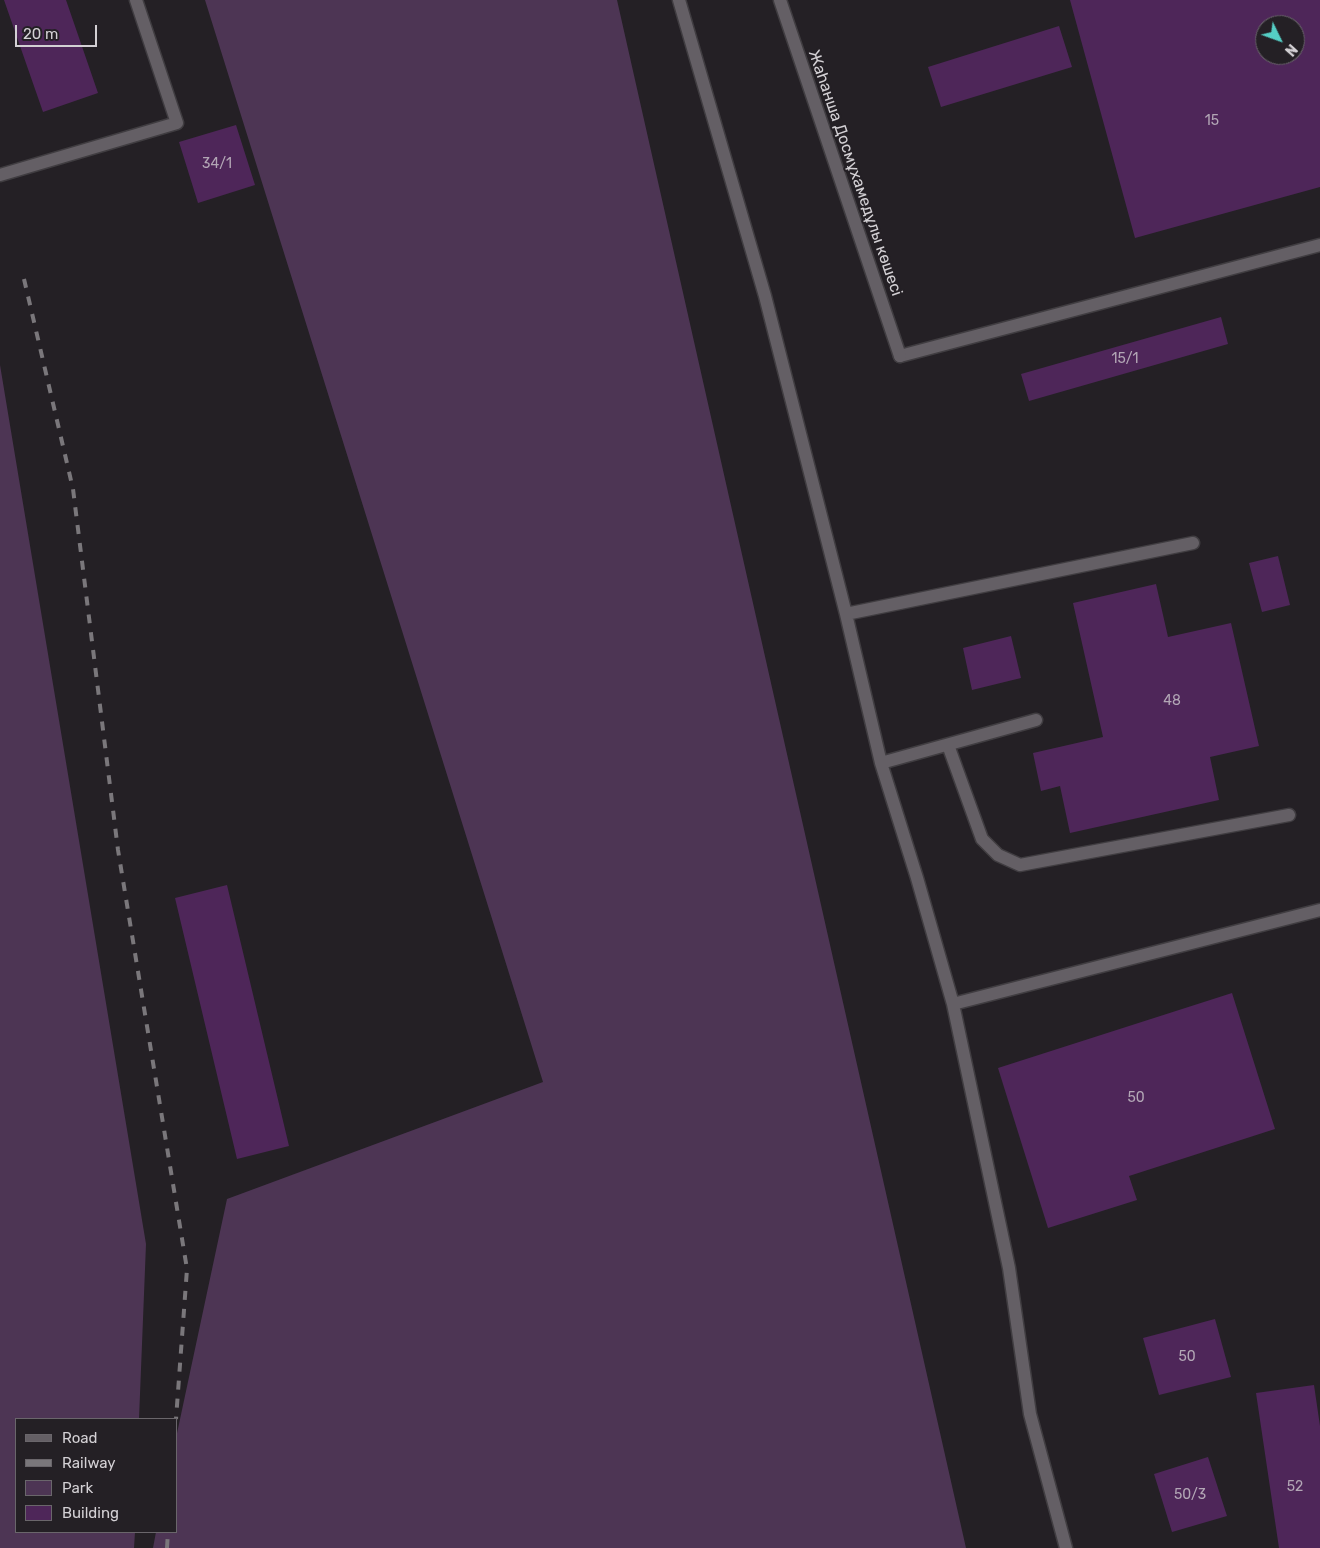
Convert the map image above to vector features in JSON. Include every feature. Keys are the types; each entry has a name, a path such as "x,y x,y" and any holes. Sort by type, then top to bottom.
{"street":[{"path":"0,175 177,123 136,0"},
{"path":"679,0 765,296 846,614 881,764 917,878 953,1004 1009,1268 1030,1414 1066,1548"},
{"name":"Жаһанша Досмұхамедұлы көшесі","path":"780,0 900,356 1320,245"},
{"path":"846,614 1193,543"},
{"path":"881,764 1036,720"},
{"path":"948,744 982,839 998,855 1020,865 1289,815"},
{"path":"953,1004 1320,910"}],"green space":[{"path":"205,0 617,0 966,1548 153,1548 156,1533 178,1533 178,1429 227,1199 543,1082"},
{"path":"0,365 146,1244 139,1418 15,1418 15,1533 135,1533 134,1548 0,1548"}],"building":[{"path":"4,0 66,0 98,93 43,112"},
{"path":"1070,0 1320,0 1320,187 1135,238"},
{"path":"1059,26 1072,67 941,107 928,67"},
{"path":"236,125 255,185 198,203 179,142"},
{"path":"1221,317 1228,344 1029,401 1021,374"},
{"path":"1278,556 1290,605 1262,612 1249,563"},
{"path":"1156,584 1168,637 1231,623 1259,746 1210,757 1219,800 1070,833 1060,786 1041,791 1033,753 1103,737 1073,603"},
{"path":"1011,636 1021,678 972,690 963,648"},
{"path":"227,885 289,1146 237,1159 175,898"},
{"path":"1232,993 1275,1129 1129,1176 1137,1200 1048,1228 998,1068"},
{"path":"1215,1319 1231,1377 1159,1395 1143,1338"},
{"path":"1314,1385 1320,1426 1320,1548 1279,1548 1256,1393"},
{"path":"1208,1457 1227,1516 1172,1532 1154,1474"}],"railway":[{"path":"24,279 73,489 118,850 187,1269 176,1418"},
{"path":"167,1548 168,1533"}]}
